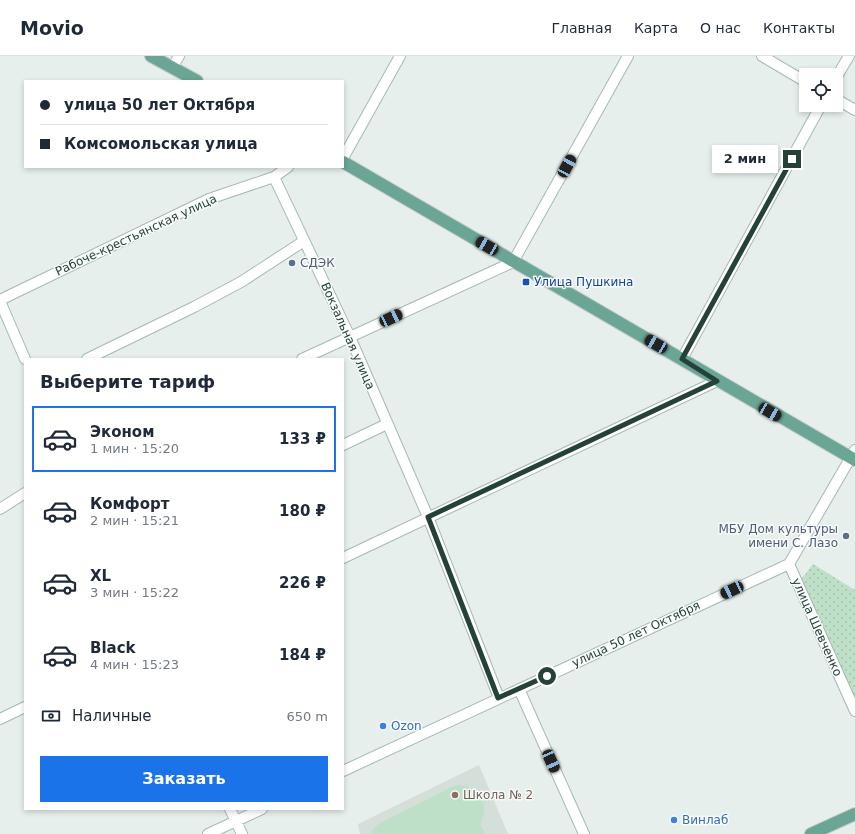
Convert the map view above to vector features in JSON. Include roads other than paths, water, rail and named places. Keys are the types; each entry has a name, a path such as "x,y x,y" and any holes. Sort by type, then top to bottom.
{"main road":[{"path":"150,56 195,80"},
{"path":"344,163 682,359 717,381 853,456"},
{"path":"811,834 855,814"}],"street":[{"path":"172,68 179,56"},
{"path":"344,156 400,56"},
{"path":"304,358 513,262 628,56"},
{"path":"762,56 799,78"},
{"path":"842,68 849,56"},
{"path":"843,103 855,110"},
{"path":"682,359 817,112"},
{"path":"274,177 287,168"},
{"name":"Вокзальная улица","path":"274,177 350,337 428,517 498,698"},
{"name":"Рабоче-крестьянская улица","path":"0,300 209,199 274,177"},
{"path":"89,358 194,307 241,282 304,241"},
{"path":"0,300 25,358"},
{"path":"344,558 717,381"},
{"path":"344,445 387,424"},
{"path":"788,564 853,456"},
{"path":"0,509 24,494"},
{"name":"улица 50 лет Октября","path":"344,771 788,564"},
{"name":"улица Шевченко","path":"788,564 855,711"},
{"path":"519,689 584,834"},
{"path":"0,719 24,707"},
{"path":"230,810 242,834"},
{"path":"208,834 260,810"}],"place":[{"name":"СДЭК","path":"292,263"},
{"name":"Улица Пушкина","path":"526,282"},
{"name":"МБУ Дом культуры имени С. Лазо","path":"846,536"},
{"name":"Ozon","path":"383,726"},
{"name":"Школа № 2","path":"455,795"},
{"name":"Винлаб","path":"674,820"}]}
